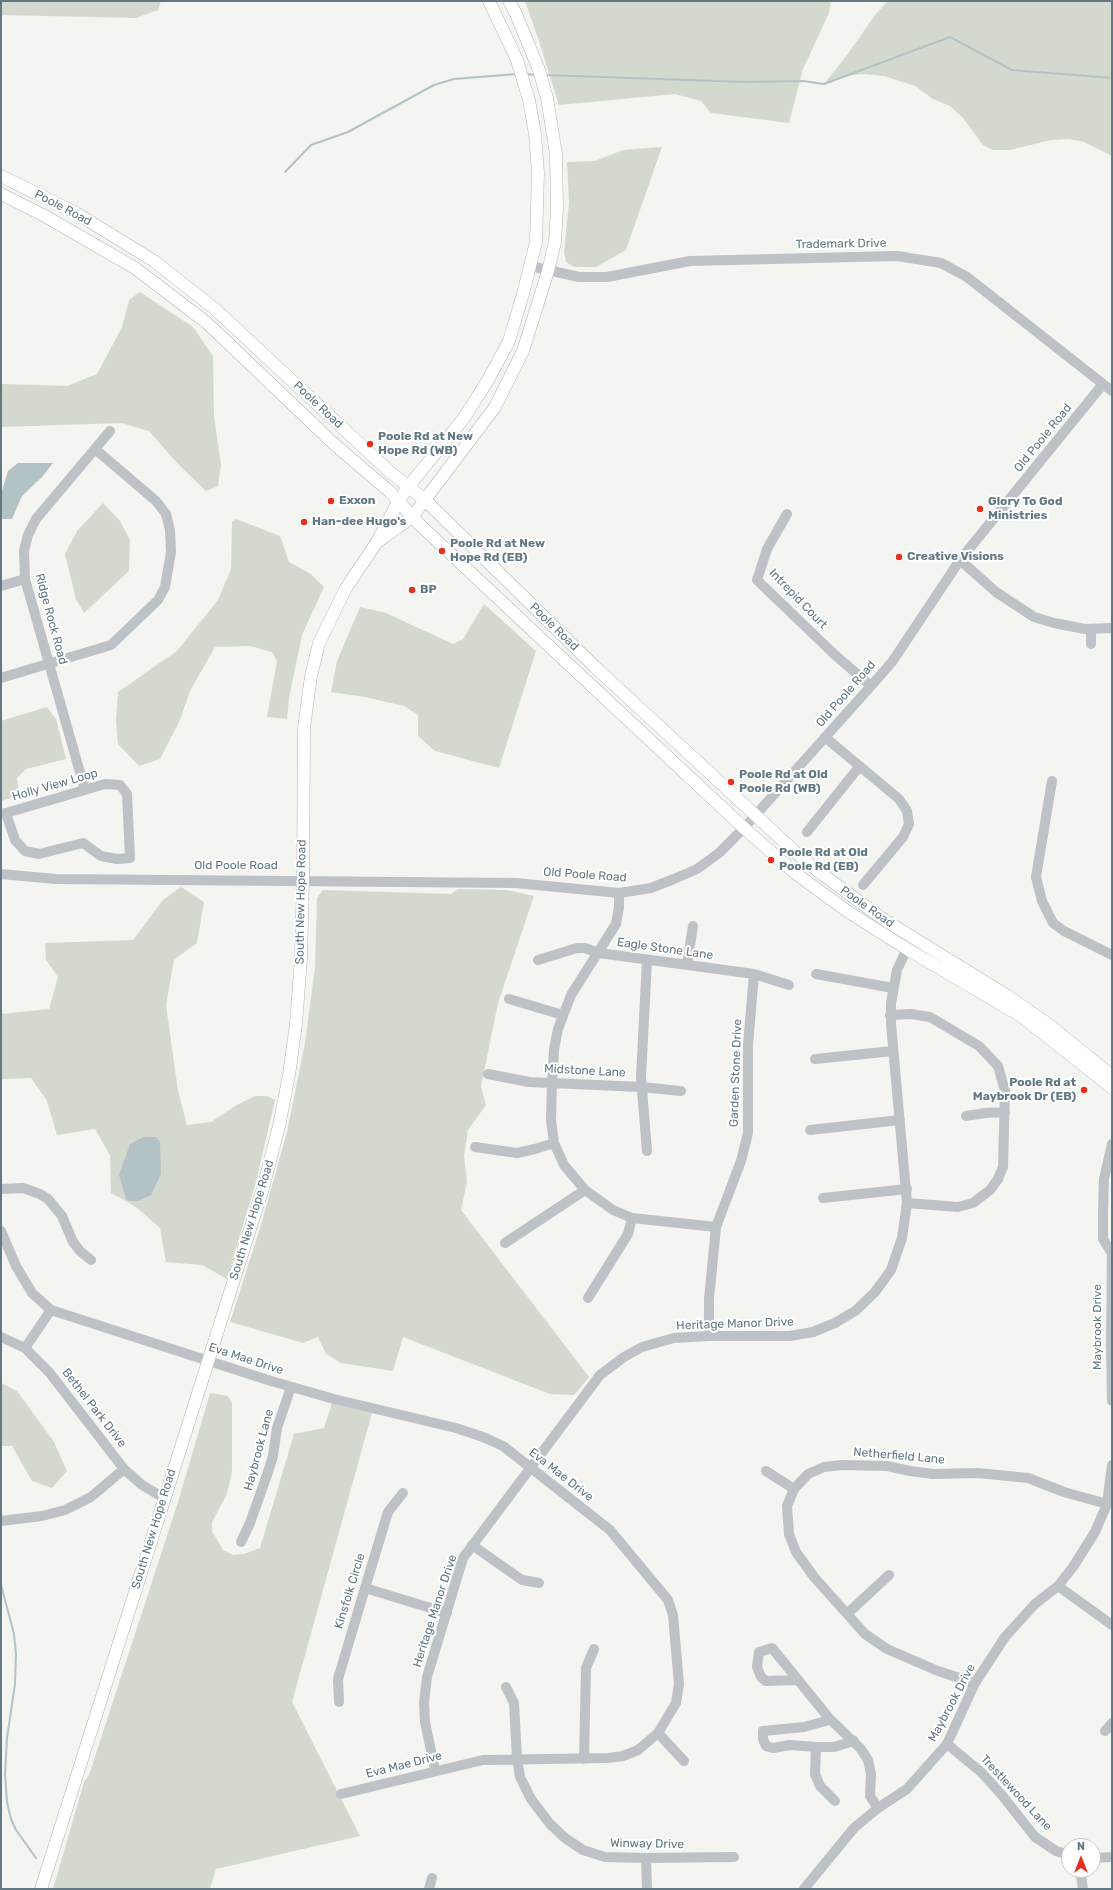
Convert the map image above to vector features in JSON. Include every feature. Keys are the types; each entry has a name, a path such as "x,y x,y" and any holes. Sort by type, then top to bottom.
{"main road":[{"name":"South New Hope Road","path":"41,1889 164,1498 264,1188 289,1075 300,965 303,880 304,736 311,676 319,642 346,588 377,542 398,502 408,487 464,418 488,380 508,341 536,242 538,173 535,134 529,100 517,60 489,1"},
{"name":"South New Hope Road","path":"377,542 412,517 495,407 523,351 548,271 555,242 557,208 557,156 547,98 539,70 516,14 509,1"},
{"name":"Poole Road","path":"1,176 76,213 154,261 215,310 390,472 425,500 594,666 819,872 910,943 1021,1016 1112,1088"},
{"name":"Poole Road","path":"1,194 43,215 135,268 207,323 334,444 389,491 412,517 744,828 795,873 847,911 1006,995 1048,1024 1112,1076"},
{"path":"207,323 215,310"}],"street":[{"name":"Trademark Drive","path":"530,266 579,277 607,277 690,260 889,256 941,263 967,277 1112,391"},
{"name":"Old Poole Road","path":"1,874 56,879 516,883 619,893 651,888 698,869 719,853 744,828 871,686 904,645 960,560 1103,384"},
{"name":"Ridge Rock Road","path":"84,790 25,579 24,552 28,535 36,519 110,431"},
{"path":"1,678 111,645 158,600 166,587 171,552 170,530 166,514 156,501 95,449"},
{"name":"Intrepid Court","path":"787,514 767,549 757,580 835,655 871,686"},
{"path":"960,560 996,592 1034,617 1054,623 1091,629 1112,628"},
{"path":"1,586 25,579"},
{"path":"1091,629 1091,644"},
{"path":"826,738 899,799 907,811 909,824 903,837 863,885"},
{"path":"807,832 859,767"},
{"path":"1052,781 1037,864 1036,877 1042,901 1053,923 1064,931 1112,955"},
{"name":"Holly View Loop","path":"106,784 120,785 127,794 130,858 101,856 83,843 40,854 25,851 15,840 3,814 106,784"},
{"path":"619,893 619,907 616,924 572,995 558,1029 554,1050 552,1083 551,1120 554,1143 564,1166 585,1190 613,1210 632,1218 716,1227"},
{"path":"687,965 693,926"},
{"name":"Heritage Manor Drive","path":"435,1770 425,1722 424,1702 427,1678 463,1558 591,1386 611,1366 635,1351 651,1344 674,1338 801,1335 835,1323 855,1311 875,1292 895,1260 904,1231 907,1189 890,1015 892,988 901,958 910,943"},
{"name":"Eagle Stone Lane","path":"538,960 577,948 599,953 754,974 789,984"},
{"path":"647,960 641,1087 648,1151"},
{"name":"Garden Stone Drive","path":"709,1336 709,1299 716,1227 741,1161 748,1132 748,1045 754,974"},
{"path":"816,974 892,988"},
{"path":"509,999 564,1015"},
{"path":"890,1015 922,1015 937,1019 985,1051 998,1066 1004,1082 1005,1112 1003,1167 998,1180 986,1195 973,1203 958,1207 907,1203"},
{"path":"815,1059 894,1051"},
{"name":"Midstone Lane","path":"488,1074 530,1082 641,1087 681,1091"},
{"path":"966,1116 1005,1112"},
{"path":"810,1130 900,1120"},
{"path":"474,1147 517,1152 535,1149 554,1143"},
{"name":"Maybrook Drive","path":"1112,1144 1107,1160 1104,1180 1103,1219 1103,1239 1112,1251 1112,1401"},
{"path":"1,1189 23,1188 40,1194 48,1199 62,1216 73,1242 80,1251 91,1260"},
{"path":"823,1198 907,1189"},
{"path":"505,1243 585,1190"},
{"path":"588,1298 628,1234 632,1218"},
{"name":"Eva Mae Drive","path":"1,1231 16,1266 32,1294 51,1310 291,1387 456,1428 483,1437 503,1446 610,1530 668,1600 673,1615 680,1684 676,1703 658,1733 642,1747 628,1754 613,1758 517,1758 483,1760 435,1770 341,1794"},
{"path":"25,1348 51,1310"},
{"name":"Bethel Park Drive","path":"1,1337 25,1348 49,1372 124,1469 142,1485 164,1498"},
{"name":"Haybrook Lane","path":"241,1542 264,1484 273,1456 277,1428 291,1387"},
{"name":"Netherfield Lane","path":"975,1683 938,1671 887,1649 865,1634 848,1613 814,1577 796,1552 789,1534 788,1506 794,1489 808,1474 824,1467 842,1465 887,1466 933,1474 978,1473 1028,1478 1064,1492 1107,1504"},
{"name":"Maybrook Drive","path":"804,1889 854,1828 878,1808 907,1789 947,1744 975,1683 1005,1637 1035,1604 1058,1586 1073,1567 1095,1532 1107,1504 1112,1465"},
{"path":"1,1522 42,1516 65,1510 91,1497 124,1469"},
{"path":"766,1471 794,1489"},
{"name":"Kinsfolk Circle","path":"339,1702 338,1679 388,1512 403,1493"},
{"path":"472,1545 522,1580 539,1583"},
{"path":"848,1613 889,1575"},
{"path":"1058,1586 1112,1626"},
{"path":"365,1588 447,1613"},
{"path":"584,1759 586,1668 594,1649"},
{"path":"796,1680 829,1718 854,1741 868,1760 871,1774 870,1796 878,1808"},
{"name":"Winway Drive","path":"506,1687 514,1703 517,1758 520,1777 531,1799 550,1824 565,1838 583,1850 605,1857 734,1857"},
{"path":"829,1718 826,1721 804,1727 764,1731 763,1739 766,1746 773,1748 790,1745 816,1747 834,1746 854,1741"},
{"path":"658,1733 684,1761"},
{"name":"Trestlewood Lane","path":"947,1744 981,1772 1002,1794 1035,1837 1056,1851 1061,1853"},
{"path":"816,1747 815,1774 820,1786 835,1801"},
{"path":"1101,1858 1112,1857"},
{"path":"646,1858 647,1889"},
{"path":"429,1889 432,1878"},
{"path":"1081,1878 1083,1889"}],"shaded area":[{"path":"1,1 161,1 158,10 136,18 1,15"},
{"path":"525,1 831,1 829,13 803,69 789,123 711,113 701,101 675,94 559,105"},
{"path":"888,1 1112,1 1112,156 1084,142 1069,139 1051,140 1010,150 992,150 983,145 963,118 950,106 933,99 915,86 884,76 864,74 843,76 824,84 847,55 875,15"},
{"path":"662,147 626,250 596,267 574,267 566,262 564,252 569,203 567,162 595,161 623,150"},
{"path":"140,292 193,327 213,356 214,416 221,465 218,486 206,491 177,463 149,431 122,423 1,427 1,384 67,386 97,374 122,327 129,300"},
{"path":"18,463 53,463 42,477 22,496 12,519 1,519 1,494 8,471"},
{"path":"103,503 120,521 130,540 129,571 84,613 76,599 65,554 77,531"},
{"path":"236,519 280,536 289,562 311,574 324,587 302,635 289,698 287,719 267,717 277,661 272,652 250,646 215,647 190,691 180,720 160,759 139,766 118,744 116,721 118,692 177,651 218,600 231,569 232,522"},
{"path":"484,604 536,651 499,768 435,751 418,736 418,715 404,706 365,697 331,692 337,661 360,607 386,613 453,644 463,639"},
{"path":"47,707 56,719 66,759 26,769 17,778 19,791 15,797 1,801 1,721"},
{"path":"181,887 204,902 197,943 174,960 166,1005 178,1091 187,1125 211,1122 237,1105 255,1096 267,1096 275,1100 256,1182 227,1279 202,1265 166,1262 160,1228 136,1207 111,1193 110,1155 95,1129 57,1135 47,1101 31,1078 1,1079 1,1014 49,1009 58,977 46,960 45,943 133,940 163,900"},
{"path":"458,889 507,890 534,896 498,1003 481,1087 486,1105 468,1130 464,1156 467,1182 461,1210 589,1377 574,1395 550,1394 403,1337 393,1371 341,1363 326,1354 318,1337 303,1343 230,1322 261,1225 287,1132 305,1043 315,967 317,898 323,890 451,894"},
{"path":"143,1137 156,1137 160,1142 161,1174 151,1195 138,1201 129,1201 126,1199 119,1175 130,1144"},
{"path":"1,1383 17,1391 54,1442 67,1471 52,1488 32,1481 12,1446 1,1446"},
{"path":"210,1393 228,1396 232,1403 232,1471 227,1494 212,1522 212,1531 223,1550 233,1555 244,1554 260,1548 294,1434 324,1428 332,1403 372,1413 292,1702 360,1836 216,1869 210,1889 53,1889 84,1782 89,1775 179,1499"}],"waterway":[{"path":"545,75 745,82 803,81 824,84 950,37 1012,70 1112,78"},
{"path":"285,172 311,145 348,132 434,85 454,79 517,74"},
{"path":"525,74 537,75"},
{"path":"1,1585 14,1634 16,1654 15,1684 7,1738 5,1774 7,1802 11,1819 16,1830 36,1858"}],"place":[{"name":"Poole Rd at New Hope Rd (WB)","path":"370,444"},
{"name":"Exxon","path":"331,501"},
{"name":"Glory To God Ministries","path":"980,509"},
{"name":"Han-dee Hugo's","path":"304,522"},
{"name":"Poole Rd at New Hope Rd (EB)","path":"442,551"},
{"name":"Creative Visions","path":"899,557"},
{"name":"BP","path":"412,590"},
{"name":"Poole Rd at Old Poole Rd (WB)","path":"731,782"},
{"name":"Poole Rd at Old Poole Rd (EB)","path":"771,860"},
{"name":"Poole Rd at Maybrook Dr (EB)","path":"1084,1090"}]}
